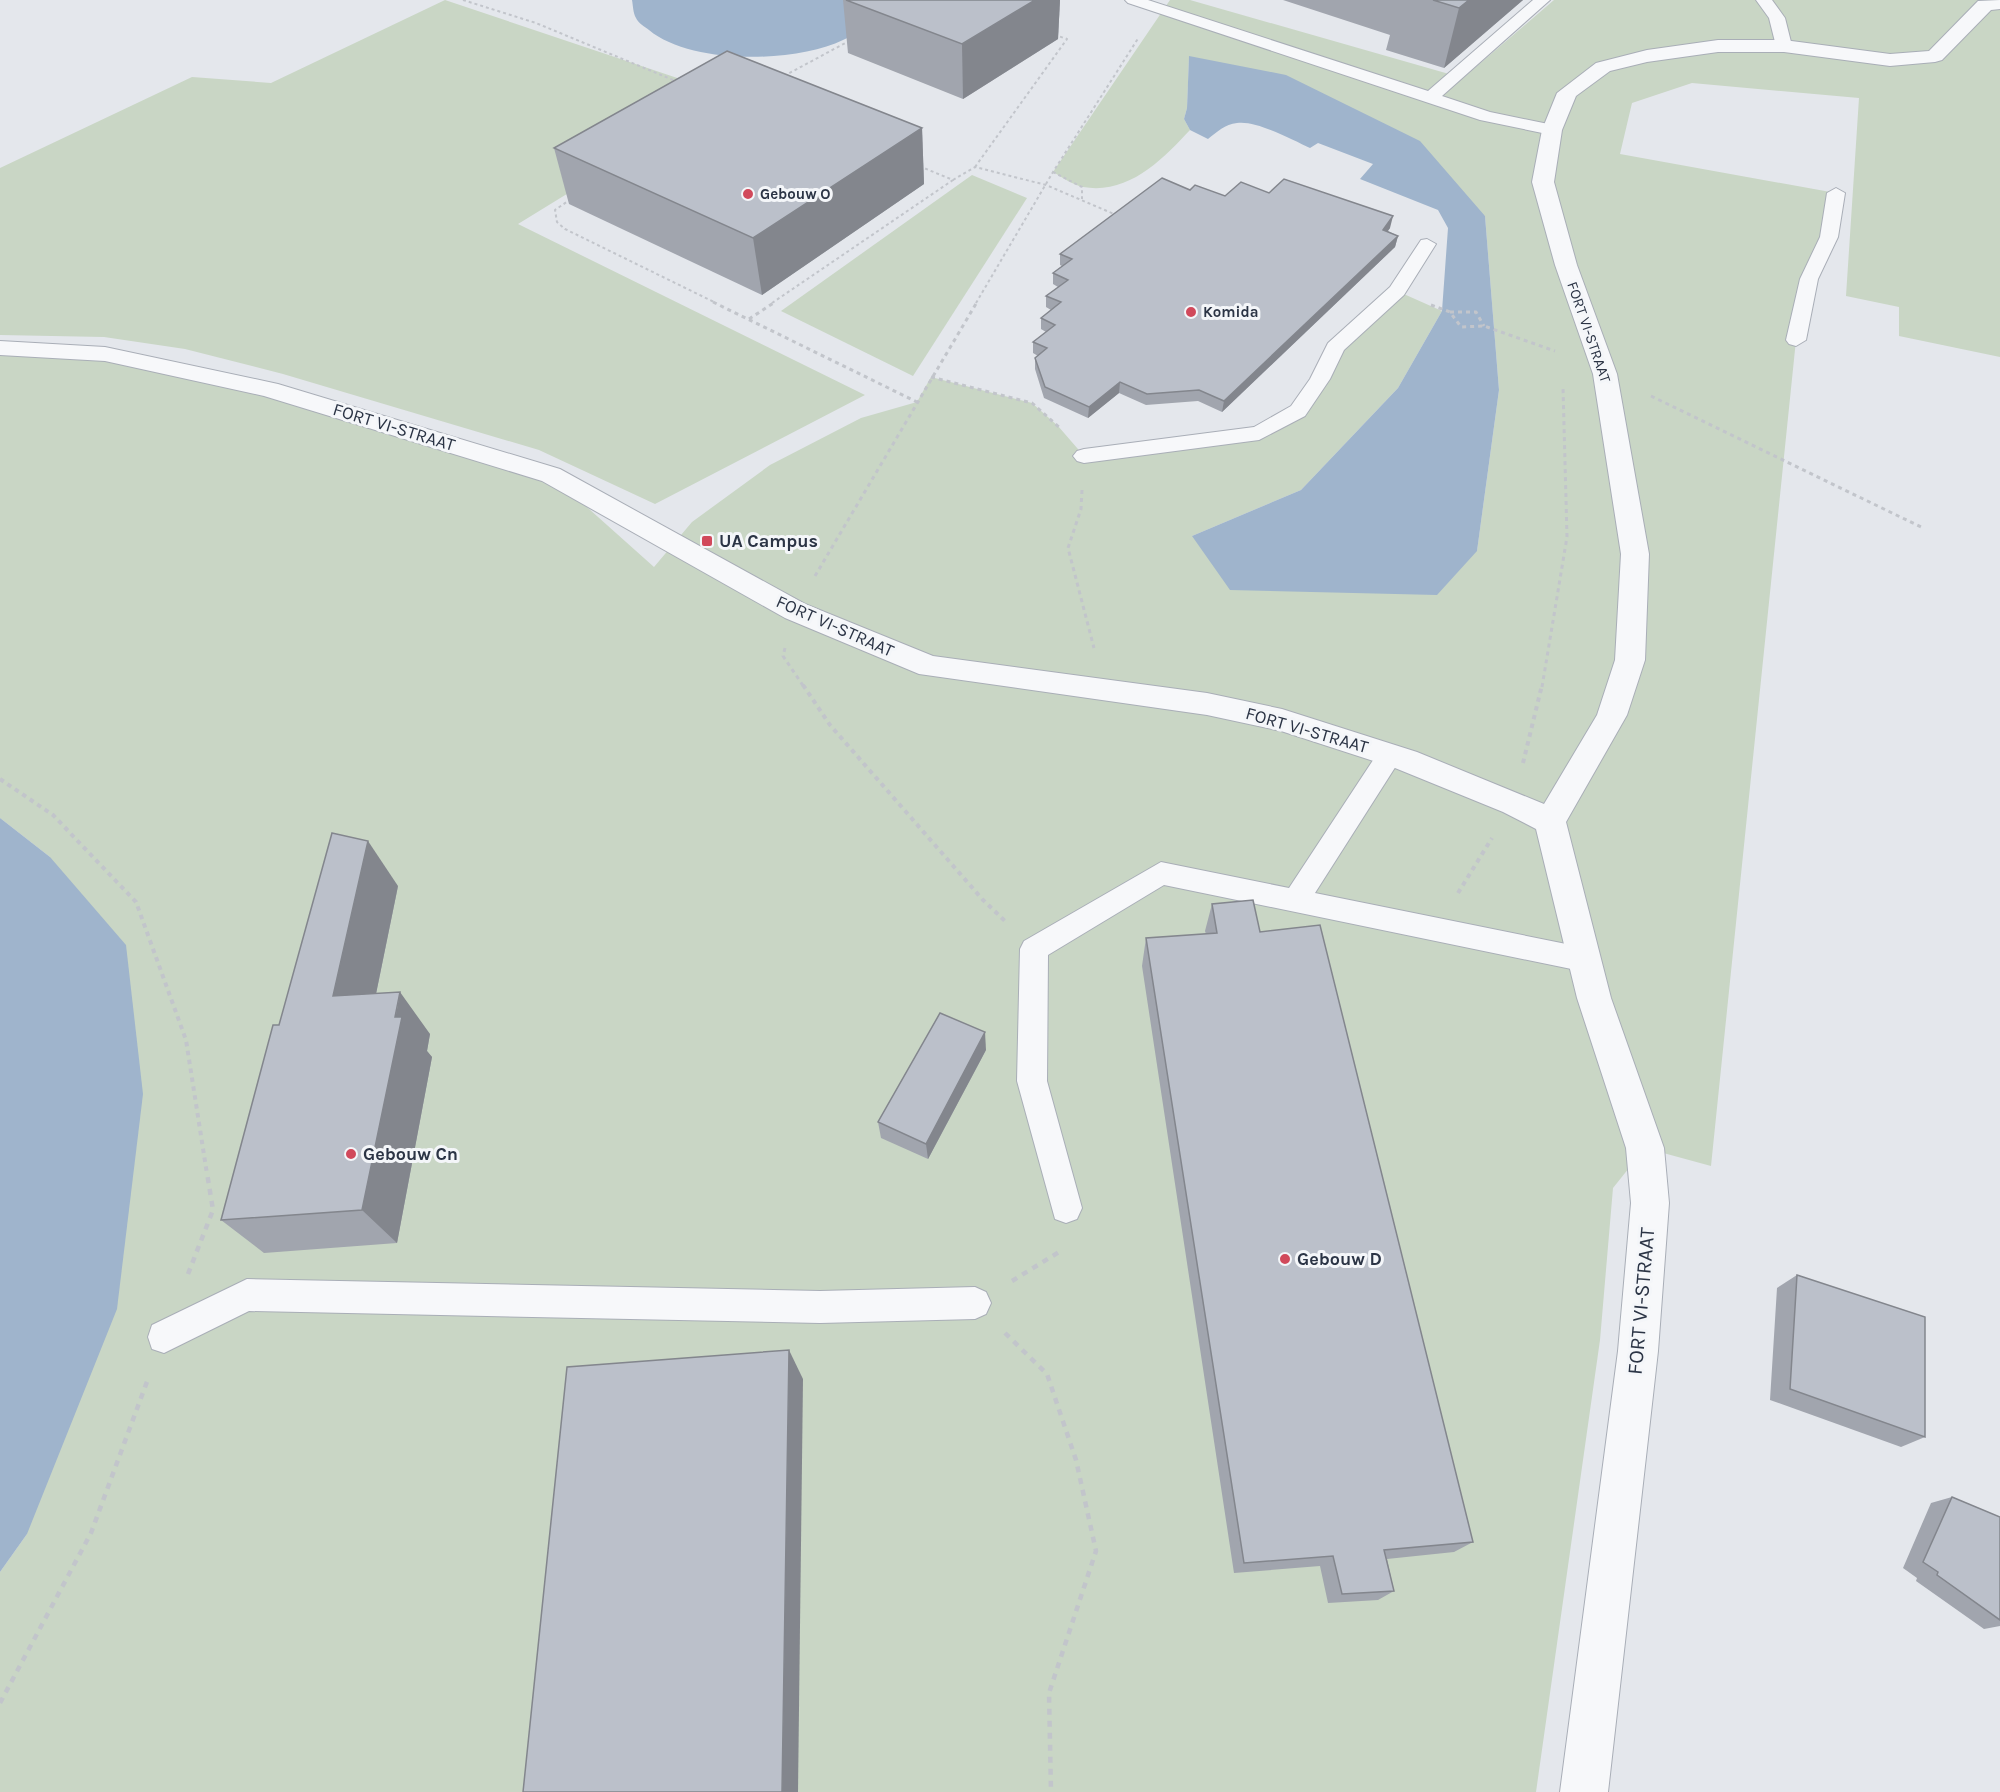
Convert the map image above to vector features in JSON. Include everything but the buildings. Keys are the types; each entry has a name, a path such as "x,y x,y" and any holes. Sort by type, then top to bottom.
{"street":[{"name":"FORT VI-STRAAT","path":"1584,1792 1638,1351 1650,1203 1645,1148 1594,998 1550,821 1573,786 1612,715 1630,660 1635,554 1605,374 1566,265 1543,182 1552,130 1567,93 1604,67 1647,56 1718,46 1784,46 1890,60 1935,56 1985,5 2000,3"},
{"name":"FORT VI-STRAAT","path":"0,348 105,354 269,389 551,475 795,611 929,666 1207,704 1282,720 1390,755 1514,803 1550,821"}],"lane":[{"path":"1133,0 1486,116 1552,130"},
{"path":"1431,98 1542,0"},
{"path":"1764,0 1777,18 1784,46"},
{"path":"1796,340 1809,279 1829,237 1836,193"},
{"path":"1084,456 1259,433 1298,411 1320,379 1335,347 1397,291 1427,244"},
{"path":"1295,902 1390,755"},
{"path":"1066,1208 1032,1081 1034,949 1161,873 1586,960"},
{"path":"164,1337 247,1295 820,1307 975,1303"}],"path":[{"path":"463,0 536,23 684,85"},
{"path":"1034,949 983,900 830,725 783,656 795,611 1053,172 1157,8"},
{"path":"749,319 975,167 1067,39 1046,32"},
{"path":"781,78 854,39"},
{"path":"910,162 953,180"},
{"path":"975,167 1046,185 1114,214"},
{"path":"1053,172 1082,187 1082,199"},
{"path":"576,196 555,210 557,222 565,229 917,402"},
{"path":"1397,291 1450,312 1476,312 1484,326"},
{"path":"1450,312 1461,327 1484,326 1556,352 1552,341"},
{"path":"1605,374 1921,527"},
{"path":"931,377 1032,403 1058,426 1084,456 1081,509 1068,548 1097,658 1092,687"},
{"path":"1436,930 1514,803 1543,681 1567,537 1563,385"},
{"path":"0,779 53,815 136,902 186,1040 213,1210 91,1533 0,1702"},
{"path":"1051,1792 1049,1693 1096,1551 1076,1460 1047,1374 975,1303 1064,1249 1066,1208"}],"green space":[{"path":"445,0 728,95 518,224 865,395 655,504 539,450 283,374 185,349 104,337 0,335 0,168 192,77 271,83"},
{"path":"1170,0 1190,0 1463,78 1554,0 2000,0 2000,357 1899,336 1899,307 1846,296 1859,98 1692,83 1632,103 1620,154 1836,193 1796,340 1711,1166 1645,1148 1613,1188 1600,1340 1536,1792 0,1792 0,1572 27,1534 50,857 0,818 0,348 105,354 269,389 551,475 654,567 692,522 770,465 861,418 917,402 931,377 1032,403 1058,426 1084,456 1259,433 1298,411 1335,347 1397,291 1442,311 1398,388 1301,490 1192,536 1477,551 1499,390 1485,216 1189,57 1187,108 1184,119 1190,130 1168,153 1143,173 1115,186 1083,187 1053,172"},
{"path":"972,175 1027,198 913,376 781,311"}],"water":[{"path":"632,0 892,0 871,23 859,32 823,48 799,53 744,57 690,50 667,41 638,22"},
{"path":"1189,56 1286,75 1420,141 1485,216 1499,390 1477,551 1437,595 1230,590 1192,536 1301,490 1398,388 1442,311 1448,228 1438,210 1360,179 1373,164 1318,143 1310,148 1274,131 1245,123 1229,125 1208,139 1190,130 1184,119 1187,108"},
{"path":"0,818 50,857 126,945 143,1094 117,1309 27,1534 0,1572"}],"place":[{"name":"Gebouw O","path":"748,194"},
{"name":"Komida","path":"1191,312"},
{"name":"UA Campus","path":"707,541"},
{"name":"Gebouw Cn","path":"351,1154"},
{"name":"Gebouw D","path":"1285,1259"}]}
